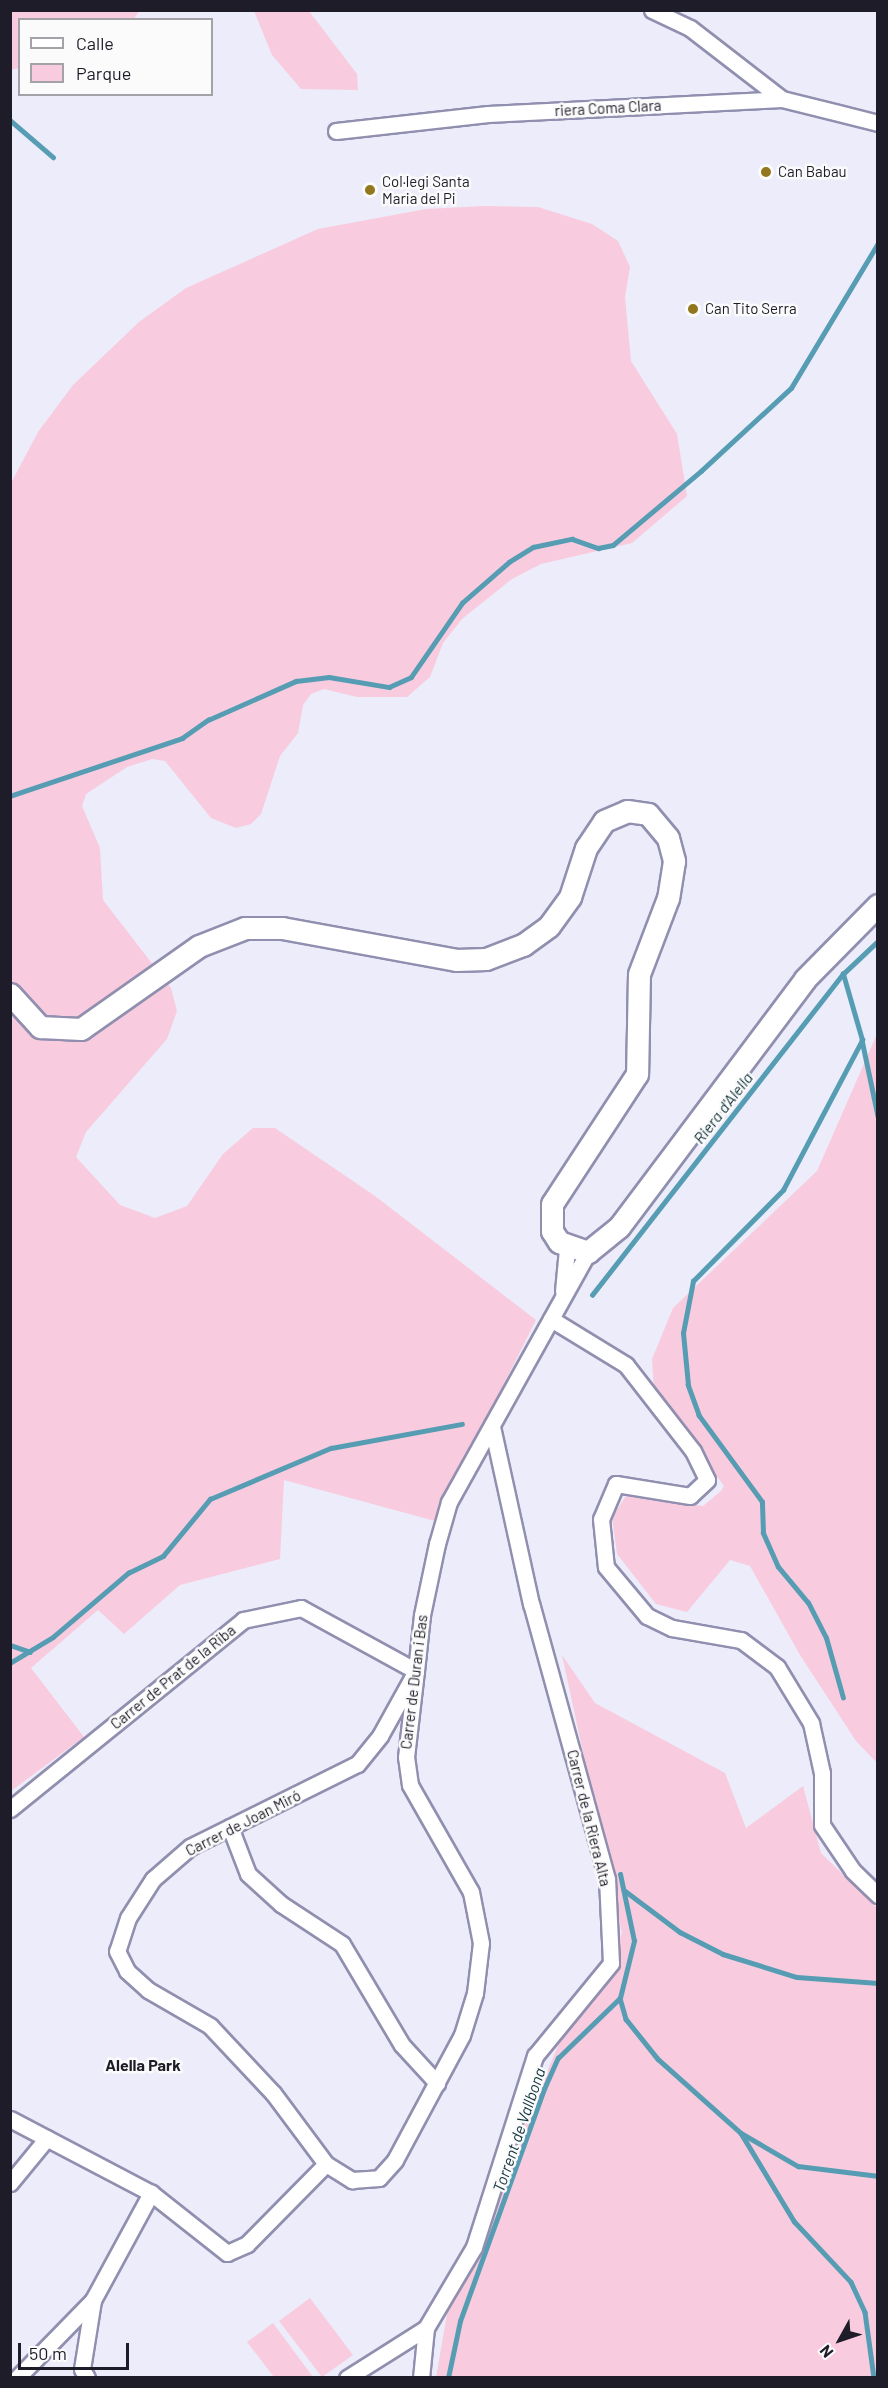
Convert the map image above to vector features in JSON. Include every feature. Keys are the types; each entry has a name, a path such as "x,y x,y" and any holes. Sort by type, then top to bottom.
{"main road":[{"path":"10,994 40,1027 81,1029 199,946 232,930 255,927 448,959 486,959 523,945 549,926 570,897 586,848 604,821 627,811 648,814 668,838 674,861 668,898 639,974 637,1074 552,1204 552,1231 577,1250 619,1227 805,979 878,904"}],"street":[{"path":"651,10 690,28 782,99"},
{"name":"riera Coma Clara","path":"336,131 488,114 782,99 878,123"},
{"name":"Carrer de Duran i Bas","path":"326,2164 352,2180 379,2178 437,2083 462,2035 481,1943 471,1892 410,1785 406,1756 422,1615 449,1502 563,1299 577,1250"},
{"path":"551,1319 626,1365 693,1450 707,1480 690,1496 616,1484 602,1520 606,1567 646,1616 672,1628 741,1640 777,1667 811,1723 822,1773 822,1825 853,1871 878,1895"},
{"name":"Carrer de la Riera Alta","path":"347,2378 426,2328 474,2247 535,2056 611,1963 607,1879 531,1604 492,1426"},
{"name":"Carrer de Prat de la Riba","path":"10,1809 243,1620 301,1608 416,1671"},
{"name":"Carrer de Joan Miró","path":"326,2164 233,2049 210,2026 148,1990 127,1971 117,1951 128,1918 153,1879 190,1847 357,1764 380,1736 416,1671"},
{"path":"230,1827 248,1874 281,1904 342,1944 396,2037 437,2083"},
{"path":"10,2119 151,2193 227,2253 247,2244 326,2164"},
{"path":"10,2183 47,2138"},
{"path":"17,2378 93,2300 151,2193"},
{"path":"87,2378 82,2369 93,2300"},
{"path":"421,2378 426,2328"}],"green space":[{"path":"11,10 139,11 135,18 18,18 18,68 11,70"},
{"path":"254,11 309,11 357,74 358,90 301,89 272,55"},
{"path":"485,206 538,207 592,224 618,241 630,267 625,297 631,361 677,434 687,496 632,543 541,564 512,579 462,619 443,643 430,677 407,697 357,697 324,689 311,694 303,705 298,733 280,756 261,814 251,824 236,828 211,818 165,761 152,759 127,767 86,794 82,806 100,848 103,900 171,988 177,1011 167,1039 86,1132 76,1157 120,1205 155,1218 187,1206 223,1154 253,1128 275,1128 375,1196 536,1320 435,1521 284,1480 280,1559 180,1585 124,1634 98,1610 31,1668 84,1737 11,1791 11,483 38,432 73,385 139,322 186,288 318,229 426,209"},
{"path":"877,1034 877,1763 856,1741 800,1655 750,1566 730,1560 687,1612 656,1604 617,1554 612,1517 626,1496 703,1506 724,1486 654,1392 652,1359 673,1308 817,1171"},
{"path":"562,1655 595,1703 725,1773 746,1828 803,1786 821,1853 877,1908 877,2377 436,2378 448,2308 557,2048 622,1933"},
{"path":"310,2298 353,2355 322,2377 279,2321"},
{"path":"273,2323 313,2377 274,2377 247,2342"}],"waterway":[{"path":"10,120 53,157"},
{"path":"10,796 182,738 208,720 296,681 329,677 389,687 411,677 462,603 509,562 533,547 572,539 598,548 613,545 701,471 791,388 878,243"},
{"name":"Riera d'Alella","path":"592,1295 843,974 878,941"},
{"path":"843,974 862,1040 783,1190 693,1281 683,1333 688,1385 699,1416 762,1502 763,1533 778,1567 808,1603 826,1638 843,1698"},
{"path":"862,1040 878,1116"},
{"path":"10,1663 53,1637 128,1573 163,1556 210,1499 331,1448 462,1424"},
{"path":"10,1645 30,1652"},
{"name":"Torrent de Vallbona","path":"448,2378 460,2321 544,2089 558,2058 620,1998 634,1941 620,1874"},
{"path":"624,1890 680,1932 723,1954 797,1977 878,1983"},
{"path":"620,1998 626,2019 658,2059 741,2133 794,2221 851,2282 865,2312 874,2378"},
{"path":"741,2133 798,2166 878,2176"}],"place":[{"name":"Can Babau","path":"766,172"},
{"name":"Col·legi Santa Maria del Pi","path":"370,190"},
{"name":"Can Tito Serra","path":"693,309"}],"district":[{"name":"Alella Park","path":"143,2065"}]}
